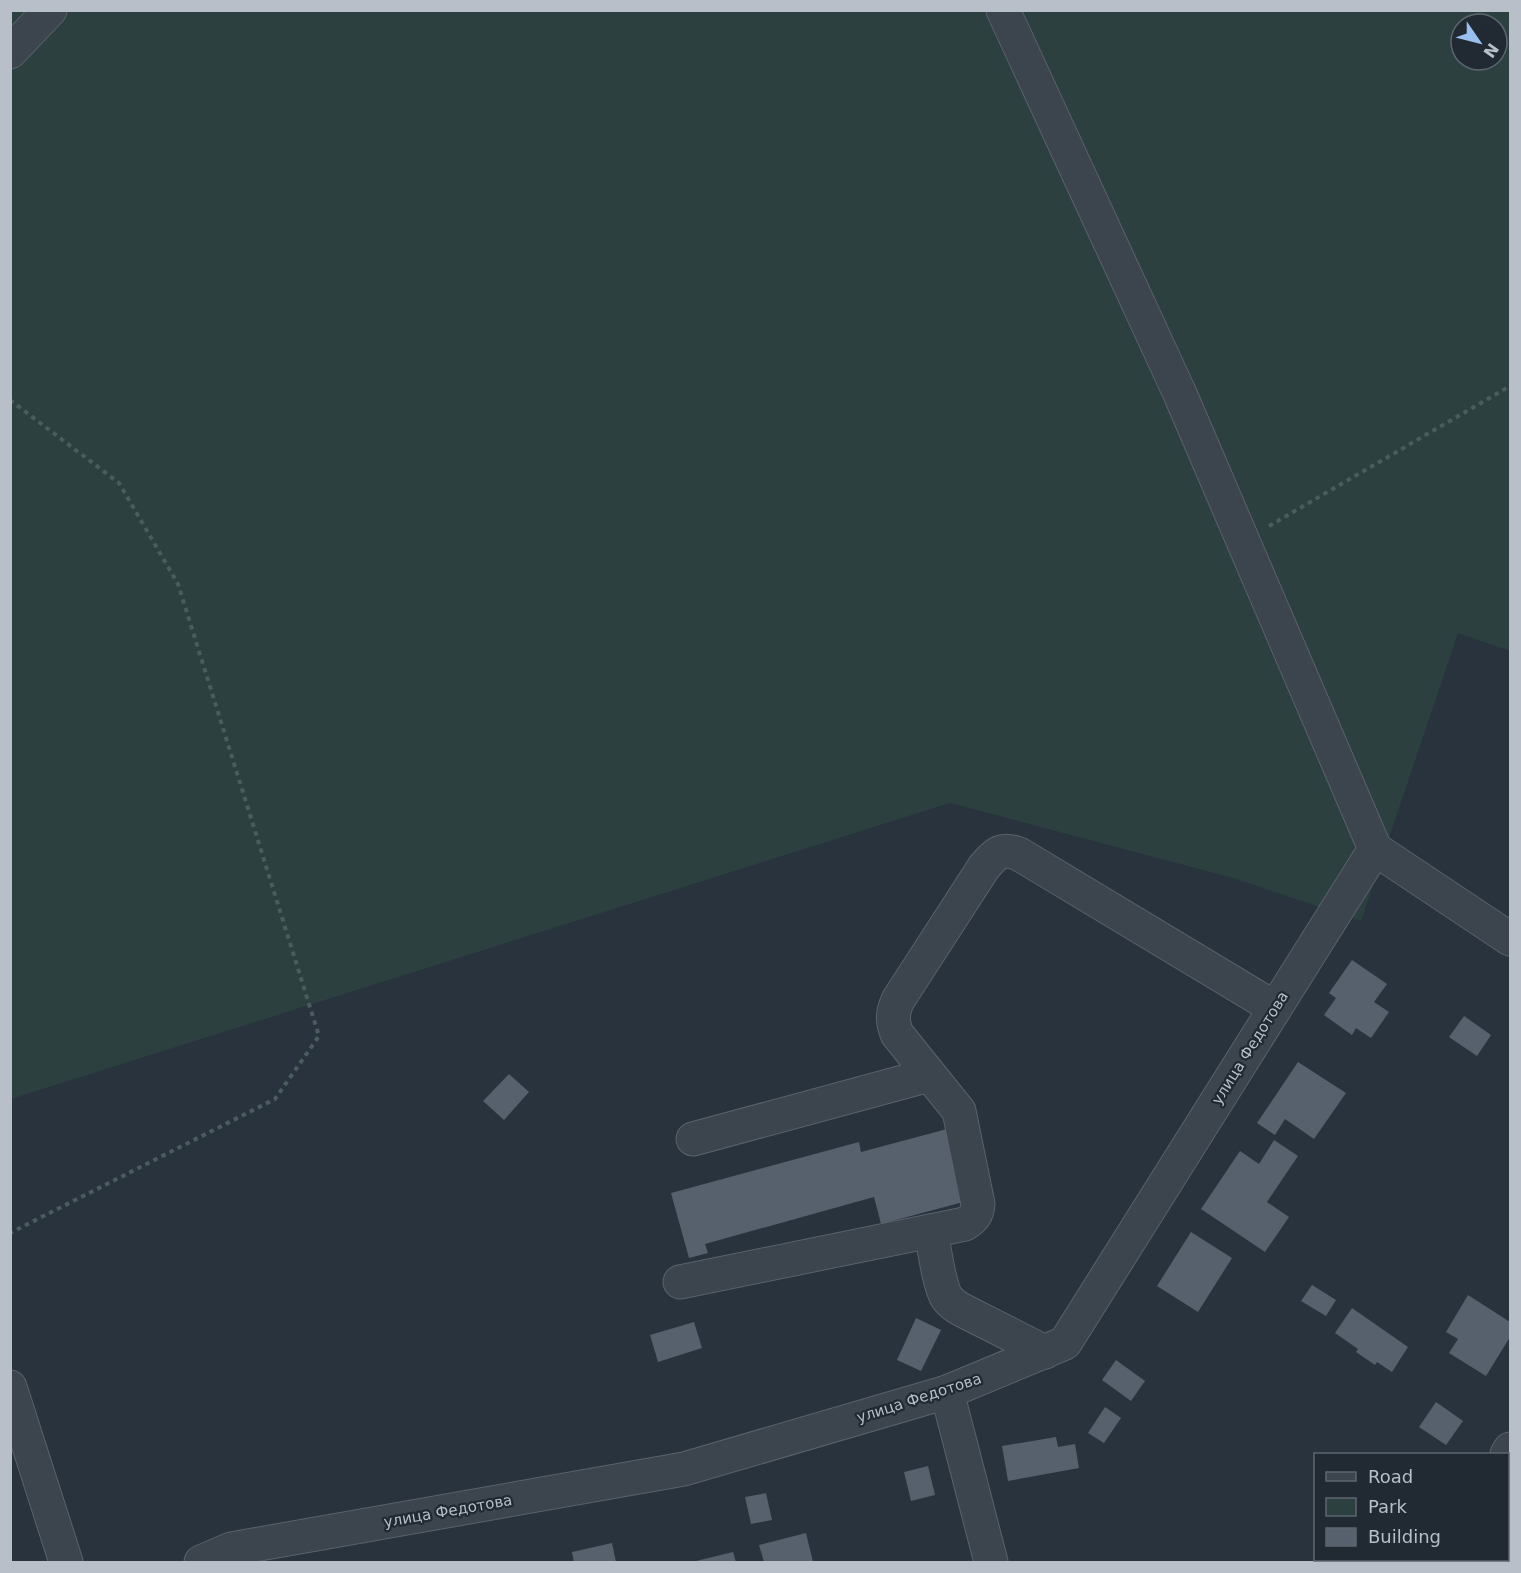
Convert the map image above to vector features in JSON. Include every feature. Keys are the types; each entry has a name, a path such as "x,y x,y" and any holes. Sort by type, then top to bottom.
{"street":[{"path":"10,52 50,10"},
{"path":"1003,10 1180,394 1375,849 1510,939"},
{"name":"улица Федотова","path":"201,1563 231,1549 684,1469 947,1392 1065,1343 1375,849"},
{"path":"680,1282 966,1224 977,1214 978,1204 959,1111 897,1034 892,1012 984,867 996,853 1008,850 1019,854 1275,1008"},
{"path":"693,1139 929,1075"},
{"path":"931,1231 942,1285 952,1304 1045,1352"},
{"path":"10,1387 66,1563"},
{"path":"947,1392 991,1563"}],"path":[{"path":"1243,541 1510,386"},
{"path":"10,400 119,483 178,584 319,1036 275,1099 10,1233"}],"green space":[{"path":"11,11 1510,11 1510,651 1458,633 1361,921 1233,878 950,803 11,1099"}],"building":[{"path":"1352,960 1387,984 1374,1002 1389,1012 1371,1038 1356,1028 1352,1035 1324,1015 1336,998 1329,993"},
{"path":"1464,1016 1491,1035 1477,1056 1449,1037"},
{"path":"1298,1062 1346,1093 1314,1139 1285,1119 1275,1135 1257,1123"},
{"path":"509,1074 529,1092 504,1120 483,1101"},
{"path":"947,1129 967,1201 881,1224 874,1197 705,1244 708,1253 689,1258 671,1193 859,1142 861,1152"},
{"path":"1274,1140 1298,1156 1267,1202 1289,1217 1265,1252 1201,1209 1240,1151 1259,1164"},
{"path":"1191,1232 1232,1258 1198,1312 1157,1286"},
{"path":"1312,1285 1336,1300 1326,1316 1301,1301"},
{"path":"1468,1295 1510,1322 1510,1337 1486,1376 1449,1353 1458,1339 1446,1332"},
{"path":"1352,1308 1408,1347 1392,1372 1377,1362 1375,1365 1356,1352 1358,1349 1335,1333"},
{"path":"916,1318 941,1330 921,1371 897,1360"},
{"path":"694,1322 702,1348 658,1362 650,1335"},
{"path":"1116,1360 1145,1381 1131,1401 1102,1380"},
{"path":"1436,1402 1463,1421 1446,1445 1419,1427"},
{"path":"1105,1407 1121,1418 1104,1443 1088,1433"},
{"path":"1056,1437 1058,1447 1075,1444 1079,1468 1008,1481 1002,1446"},
{"path":"928,1466 935,1495 911,1501 904,1472"},
{"path":"766,1493 772,1520 751,1524 745,1497"},
{"path":"806,1533 813,1562 764,1562 759,1545"},
{"path":"612,1543 616,1562 574,1562 572,1552"},
{"path":"733,1552 736,1562 692,1562"}]}
